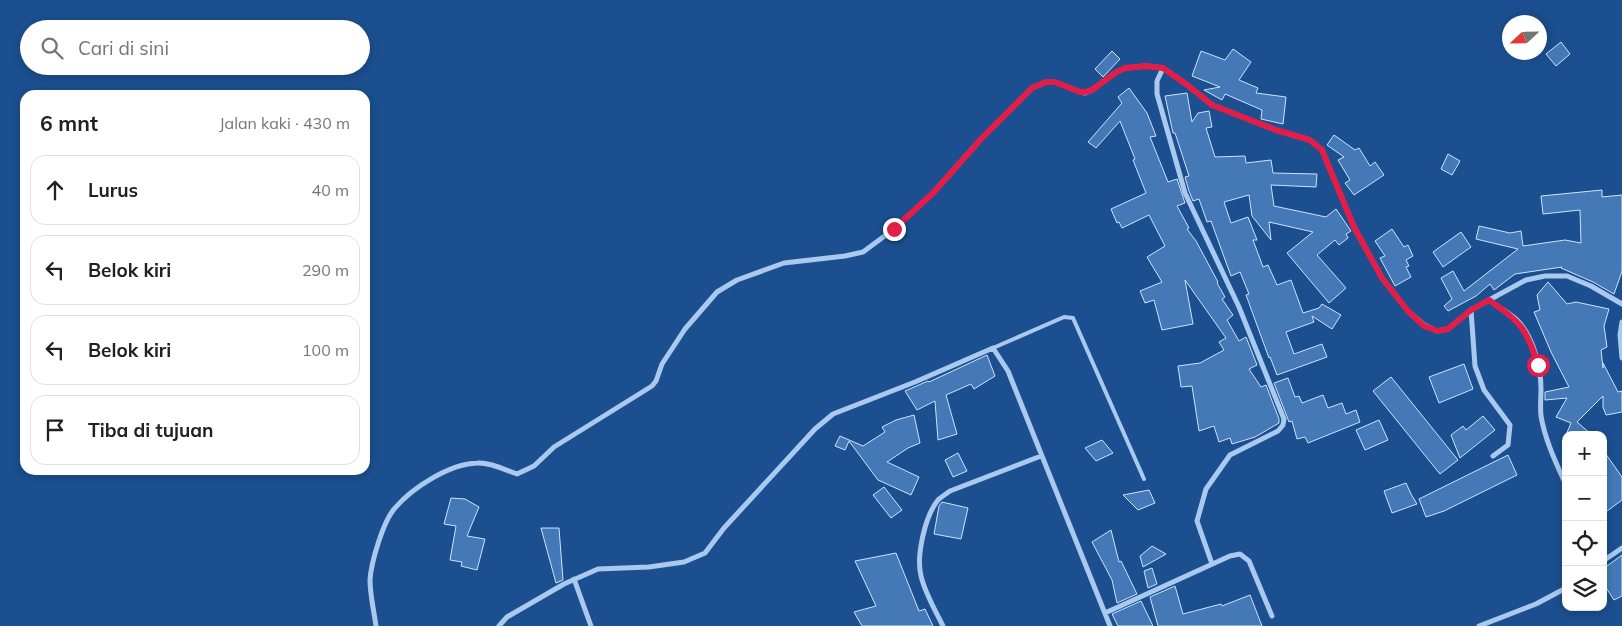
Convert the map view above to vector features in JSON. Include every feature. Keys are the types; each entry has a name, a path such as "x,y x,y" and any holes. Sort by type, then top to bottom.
{"street":[{"path":"376,626 370,580 384,526 394,509 427,480 446,471 478,462 517,474 521,474 534,466 554,447 652,386 656,381 662,364 685,329 717,292 737,280 784,263 863,252 894,229 933,193 981,139 1032,88 1046,82 1055,82 1080,92 1085,92 1092,90 1125,68 1146,66 1163,68 1212,105 1276,130 1310,140 1322,150 1354,227 1382,278 1408,311 1424,326 1438,331 1448,329 1471,310 1489,300 1526,280 1545,276 1567,276 1591,286 1622,304"},
{"path":"1163,68 1157,81 1157,94 1185,193 1239,307 1284,419 1283,425 1278,430 1230,455 1206,489 1197,521 1212,564"},
{"path":"1489,300 1517,320 1532,347 1540,378 1543,428 1562,476"},
{"path":"1471,310 1475,366 1484,390 1510,425 1508,445 1493,456"},
{"path":"1622,322 1620,335 1622,358"},
{"path":"498,626 507,617 574,579 598,569 649,567 684,562 704,553 724,528 815,430 833,414 916,382 993,348 1008,372 1110,626"},
{"path":"943,626 924,589 920,573 919,555 926,523 938,500 950,491 1041,456"},
{"path":"1607,557 1622,548"},
{"path":"1105,613 1230,556 1240,554 1249,561 1272,616"},
{"path":"574,579 591,626"},
{"path":"1479,626 1536,604 1562,590"}],"lane":[{"path":"993,348 1064,317 1073,318 1144,479"}],"building":[{"path":"1561,42 1570,54 1556,66 1547,53"},
{"path":"1233,49 1251,62 1239,80 1258,88 1256,93 1286,97 1283,124 1261,119 1262,110 1225,94 1222,100 1204,90 1220,87 1192,76 1201,51 1225,60"},
{"path":"1112,51 1120,59 1103,77 1095,69"},
{"path":"1129,88 1147,113 1156,136 1150,137 1168,182 1177,179 1185,203 1177,206 1189,228 1187,229 1196,241 1218,282 1225,297 1222,299 1233,315 1227,320 1239,341 1246,337 1257,365 1249,369 1261,387 1266,385 1279,419 1279,423 1255,437 1232,444 1230,438 1219,442 1214,426 1199,431 1192,386 1181,387 1178,366 1200,363 1224,350 1219,342 1226,338 1185,280 1193,324 1162,330 1154,300 1145,303 1140,291 1162,282 1147,257 1165,246 1149,215 1122,228 1119,222 1117,223 1111,209 1146,193 1133,160 1135,159 1120,121 1096,148 1088,142 1122,103 1118,97"},
{"path":"1187,93 1192,122 1198,113 1209,111 1212,127 1206,128 1215,157 1245,156 1246,163 1271,160 1273,173 1317,174 1316,187 1271,185 1274,206 1326,217 1336,209 1351,231 1346,234 1348,238 1339,245 1335,240 1317,255 1346,288 1329,303 1287,253 1313,232 1269,222 1271,240 1252,216 1249,195 1224,202 1231,223 1248,217 1257,240 1253,240 1263,267 1268,265 1277,285 1291,280 1303,313 1319,308 1322,304 1341,315 1332,329 1312,316 1314,322 1286,332 1294,354 1322,344 1327,357 1277,375 1246,295 1249,294 1240,272 1231,276 1211,221 1207,222 1199,199 1193,201 1189,191 1185,177 1189,176 1175,133 1173,133 1165,96"},
{"path":"1334,135 1355,150 1359,148 1370,166 1375,162 1384,175 1354,195 1345,183 1350,180 1338,160 1344,157 1327,145"},
{"path":"1448,154 1460,161 1452,175 1441,169"},
{"path":"1602,190 1602,197 1622,195 1622,271 1614,294 1562,267 1515,274 1494,290 1490,284 1476,296 1448,311 1444,306 1452,299 1441,278 1453,271 1464,291 1518,249 1476,239 1479,226 1510,233 1521,231 1523,246 1565,240 1581,243 1580,210 1543,214 1541,196"},
{"path":"1392,229 1404,247 1408,245 1413,256 1406,260 1409,266 1406,267 1411,277 1395,286 1380,258 1385,256 1375,241"},
{"path":"1461,232 1471,247 1443,267 1433,252"},
{"path":"1548,282 1567,304 1576,302 1609,309 1604,326 1607,347 1601,350 1603,368 1603,363 1618,392 1622,391 1622,412 1606,415 1603,407 1603,396 1577,422 1587,431 1568,431 1571,423 1556,417 1567,398 1545,400 1545,392 1569,387 1551,352 1534,312 1540,310 1537,295"},
{"path":"987,355 995,376 974,389 971,384 946,395 957,434 938,440 935,401 917,410 905,391"},
{"path":"1464,364 1473,389 1439,403 1429,377"},
{"path":"1391,377 1458,460 1440,474 1373,391"},
{"path":"1288,378 1295,397 1299,396 1302,403 1323,395 1328,408 1342,403 1346,414 1356,410 1360,422 1308,443 1305,437 1297,439 1292,421 1289,422 1274,383"},
{"path":"914,415 920,443 908,448 887,462 919,477 911,495 878,480 849,441 845,450 835,446 840,436 863,446 885,432 882,427 896,420"},
{"path":"1483,416 1495,430 1460,458 1451,435 1463,426 1466,430"},
{"path":"1379,420 1388,440 1365,450 1356,430"},
{"path":"1102,440 1113,453 1096,461 1085,448"},
{"path":"958,453 967,471 953,477 945,460"},
{"path":"1508,455 1517,475 1444,511 1426,517 1419,499"},
{"path":"1607,456 1622,477 1622,500 1607,511"},
{"path":"1406,483 1417,504 1392,513 1384,491"},
{"path":"884,487 902,510 891,518 873,495"},
{"path":"1149,490 1155,503 1138,510 1123,495"},
{"path":"451,498 465,499 479,507 467,536 485,539 477,570 461,566 462,562 450,560 456,526 444,524"},
{"path":"942,502 968,508 961,539 934,534 939,506"},
{"path":"541,528 559,528 563,580 556,583"},
{"path":"1111,530 1119,562 1121,561 1137,594 1117,603 1112,580 1092,542"},
{"path":"1152,546 1166,554 1143,567 1140,556"},
{"path":"896,553 919,611 925,609 933,626 862,626 854,612 876,606 855,561"},
{"path":"1622,555 1622,596 1614,600 1607,589 1607,566"},
{"path":"1152,568 1157,584 1148,588 1144,571"},
{"path":"1175,586 1183,614 1221,604 1222,606 1250,595 1262,626 1158,626 1150,597"},
{"path":"1141,601 1153,626 1118,626 1112,614"}],"route":[{"path":"894,229 933,193 981,139 1032,88 1046,82 1055,82 1080,92 1085,92 1092,90 1125,68 1146,66 1163,68 1212,105 1276,130 1310,140 1322,150 1354,227 1382,278 1408,311 1424,326 1438,331 1448,329 1471,310 1489,300 1517,320 1532,347 1538,365"}]}
